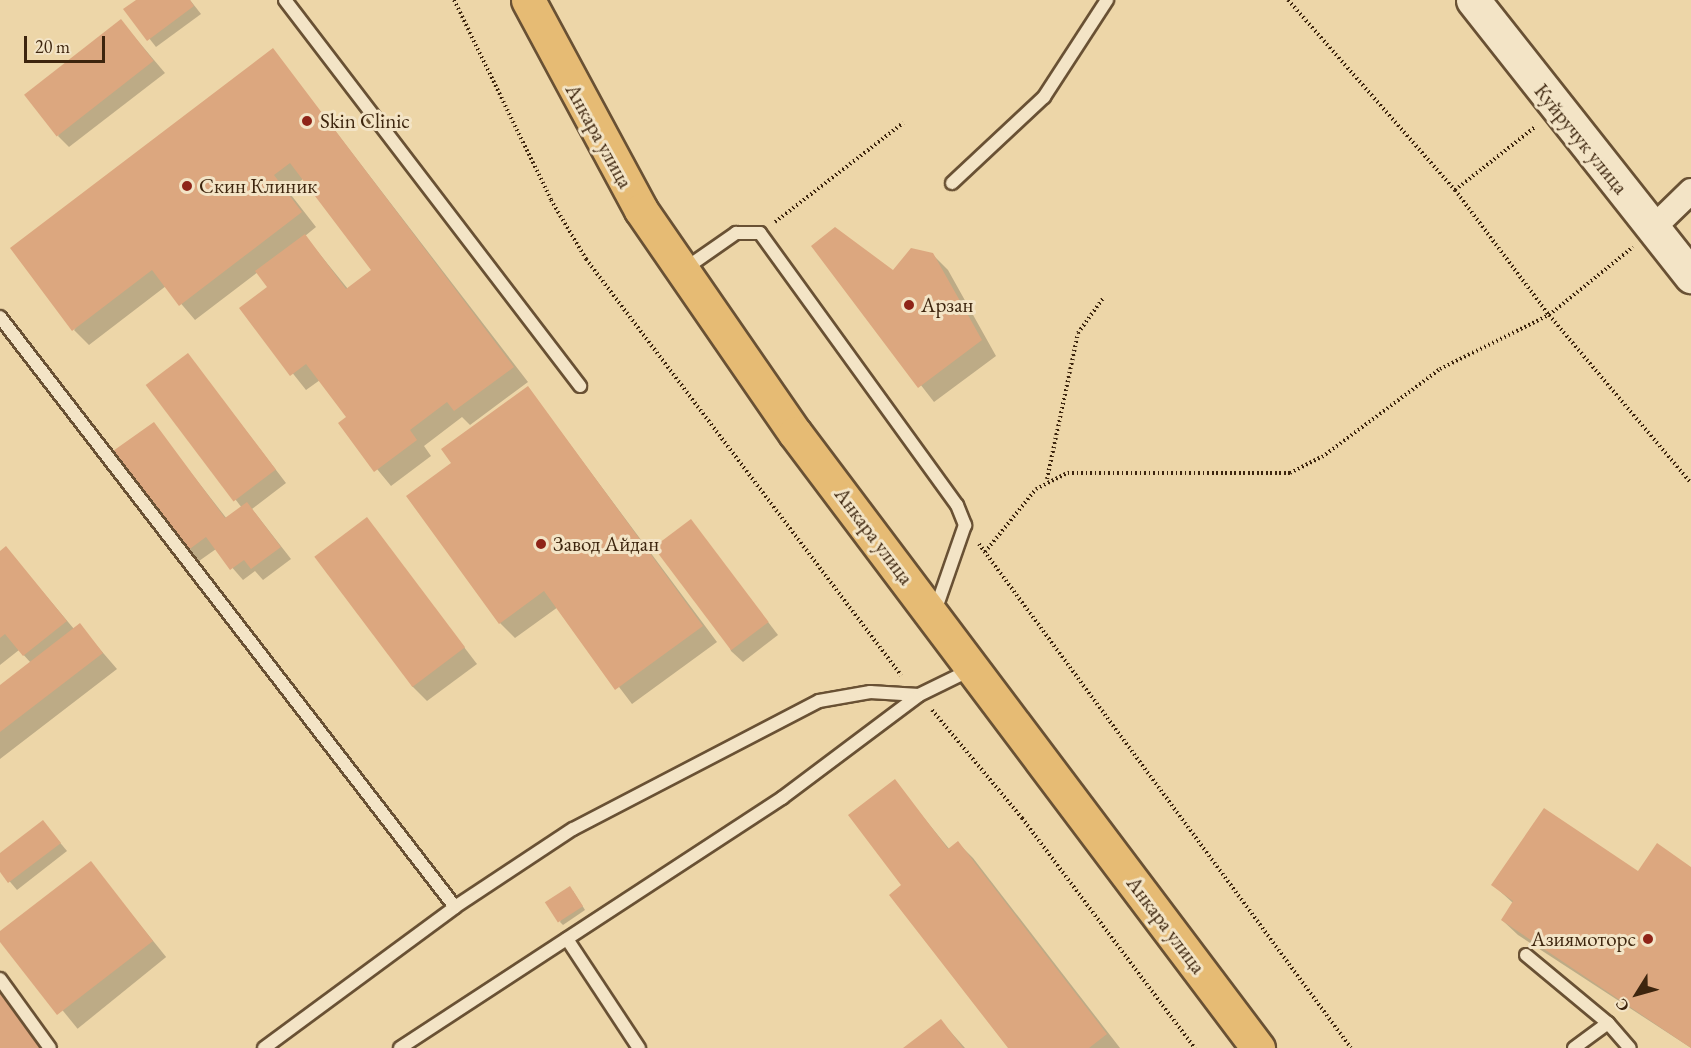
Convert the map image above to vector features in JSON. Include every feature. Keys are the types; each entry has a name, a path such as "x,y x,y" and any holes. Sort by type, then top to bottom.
{"main road":[{"name":"Анкара улица","path":"528,0 587,117 683,270 795,433 1258,1048"}],"street":[{"name":"Куйручук улица","path":"1473,0 1557,110 1691,276"},
{"path":"1653,228 1691,191"}],"lane":[{"path":"285,0 580,386"},
{"path":"952,183 1044,97 1107,0"},
{"path":"683,270 736,233 760,233 957,505 965,525 934,615"},
{"path":"0,317 454,907"},
{"path":"409,1046 782,798 918,695 973,668"},
{"path":"264,1048 454,907 573,830 819,701 870,692 918,695"},
{"path":"567,939 639,1048"},
{"path":"1526,955 1608,1023 1630,1048"},
{"path":"0,979 50,1048"},
{"path":"1574,1048 1608,1023"}],"path":[{"path":"454,0 550,201 586,259 860,627 1022,818 1195,1048"},
{"path":"1288,0 1455,190 1549,315 1691,483"},
{"path":"1455,190 1557,110"},
{"path":"760,233 903,123"},
{"path":"1047,479 1068,472 1290,473 1322,457 1440,369 1549,315 1611,267"},
{"path":"985,552 1047,479 1078,333 1104,297"},
{"path":"965,525 1351,1048"}],"building":[{"path":"136,0 190,0 194,6 147,41 123,9"},
{"path":"121,19 154,61 57,136 24,95"},
{"path":"273,48 514,367 454,411 447,402 410,430 417,440 374,472 338,423 346,417 306,364 290,376 239,308 267,287 255,271 305,234 346,289 371,270 290,163 274,175 302,212 179,306 152,270 72,331 10,248"},
{"name":"Арзан","path":"835,227 893,270 911,248 933,253 982,340 918,388 811,246"},
{"path":"188,353 276,470 234,501 146,385"},
{"name":"Завод Айдан","path":"528,386 703,626 615,690 544,591 499,624 406,496 451,463 441,449"},
{"path":"154,422 225,518 247,502 281,547 251,569 244,560 230,570 206,537 187,551 113,451"},
{"path":"367,517 465,647 412,687 314,557"},
{"path":"691,519 769,622 731,650 653,547"},
{"path":"6,546 67,621 23,656 5,634 0,638 0,551"},
{"path":"80,623 103,653 0,732 0,685"},
{"path":"895,779 948,849 958,841 1107,1034 1089,1048 1008,1048 889,895 901,885 848,815"},
{"path":"1544,808 1638,871 1657,843 1691,867 1691,1048 1501,920 1513,901 1491,885"},
{"path":"43,820 61,843 8,883 0,872 0,853"},
{"path":"91,861 153,941 57,1015 0,942 0,931"},
{"path":"570,886 583,906 558,922 545,902"},
{"path":"0,980 49,1048 0,1048"},
{"path":"941,1019 963,1048 903,1048"}],"place":[{"name":"Skin Clinic","path":"307,121"},
{"name":"Скин Клиник","path":"187,186"},
{"name":"Арзан","path":"909,305"},
{"name":"Завод Айдан","path":"541,544"},
{"name":"Азиямоторс","path":"1648,939"}]}
